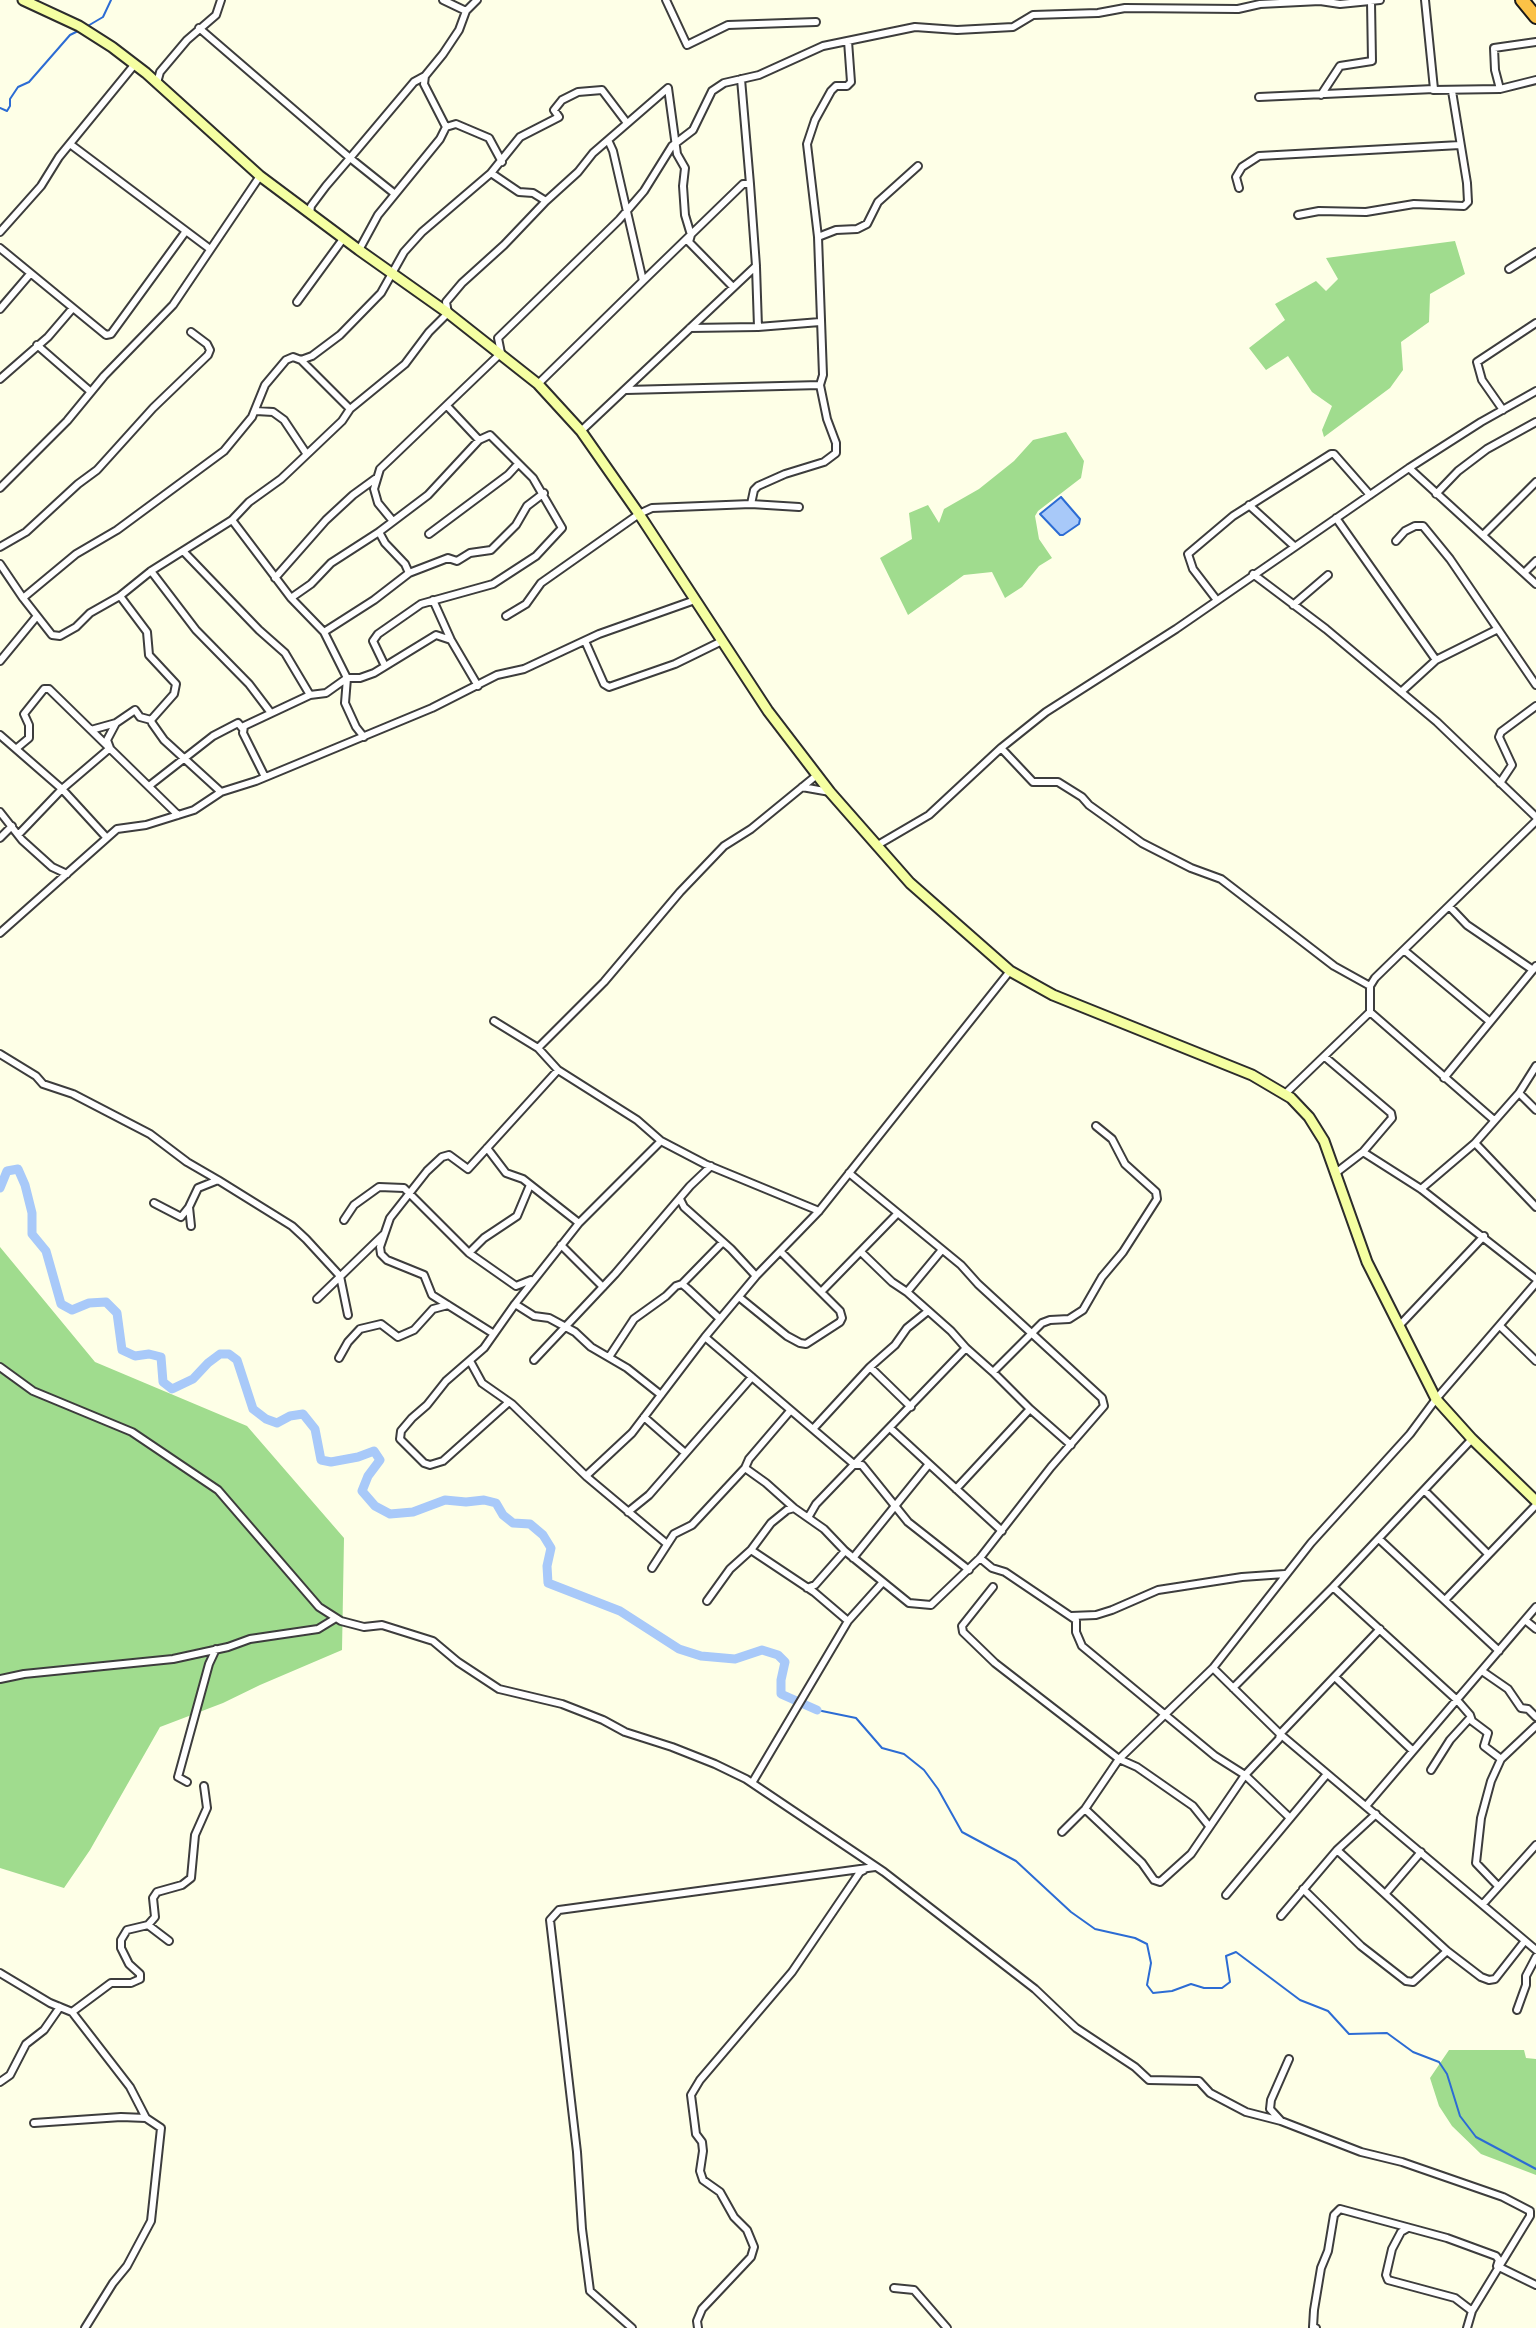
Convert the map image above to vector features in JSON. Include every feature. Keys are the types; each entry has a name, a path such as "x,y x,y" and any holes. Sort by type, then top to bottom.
{"highway":[{"path":"1522,0 1536,17"}],"main road":[{"path":"23,0 98,37 135,64 260,176 448,313 538,384 581,431 768,711 830,792 910,883 1010,971 1053,995 1252,1075 1285,1094 1301,1108 1317,1128 1337,1172 1357,1239 1436,1399 1536,1503"}],"street":[{"path":"157,83 160,72 199,28 216,15 221,0"},
{"path":"443,0 466,11"},
{"path":"310,214 311,206 326,186 414,82 425,76 459,30 466,11 477,0"},
{"path":"666,0 687,45 728,25 816,22"},
{"path":"1196,0 1205,8"},
{"path":"392,520 378,503 374,489 380,469 501,353 498,338 628,210 644,191 662,159 676,142 693,130 712,91 724,83 759,75 823,46 915,27 957,30 1013,27 1033,15 1098,13 1125,8 1238,9 1260,4 1320,1 1340,4 1380,0"},
{"path":"1425,0 1434,89 1429,89"},
{"path":"1321,95 1340,66 1372,61 1371,2"},
{"path":"199,28 395,194"},
{"path":"751,504 758,486 824,462 836,453 820,385 823,375 818,237 807,144 815,120 831,91 836,86 847,86 851,82 848,41"},
{"path":"1500,89 1494,48 1536,42"},
{"path":"0,232 41,186 70,144 135,64"},
{"path":"146,73 160,72"},
{"path":"425,76 424,84 446,127"},
{"path":"741,79 758,327"},
{"path":"1259,97 1500,89 1536,80"},
{"path":"1,569 52,635 60,636 151,571 232,520 249,502 281,479 342,421 350,409 405,364 448,313 446,302 462,283 608,140 668,88 677,154 685,168 683,186 685,215 691,235 689,242 733,287"},
{"path":"301,360 312,356 340,335 381,293 404,252 432,222 491,173 520,137 559,117 554,110 562,100 578,92 602,90 627,123"},
{"path":"1298,215 1319,211 1366,212 1414,204 1464,206 1468,202 1467,183 1452,91"},
{"path":"359,250 378,215 440,139 446,127 456,124 489,138 502,162"},
{"path":"608,140 628,210 643,281"},
{"path":"70,144 210,249"},
{"path":"1239,188 1236,177 1242,167 1259,156 1460,145"},
{"path":"818,237 836,230 863,227 871,219 878,202 918,166"},
{"path":"491,173 519,192 533,193 546,201"},
{"path":"0,488 67,421 173,305 260,176"},
{"path":"538,384 743,184 750,184"},
{"path":"0,248 102,333 111,334 186,231"},
{"path":"297,302 343,239"},
{"path":"1509,269 1536,252"},
{"path":"581,431 756,266"},
{"path":"0,309 30,274"},
{"path":"0,379 72,309"},
{"path":"690,328 820,322"},
{"path":"1503,410 1482,380 1477,362 1536,323"},
{"path":"0,547 26,532 97,470 153,408 208,355 210,350 207,344 191,332"},
{"path":"37,345 91,392"},
{"path":"23,598 76,554 117,530 224,451 256,411 259,396 271,376 290,357 301,360 350,409"},
{"path":"626,390 820,385"},
{"path":"876,846 929,815 1001,748 1046,712 1176,629 1409,468 1503,410 1535,394"},
{"path":"448,407 479,440"},
{"path":"256,411 273,412 284,420 306,453"},
{"path":"1436,494 1458,471 1487,449 1536,422"},
{"path":"291,598 311,584 331,563 428,495 479,440 490,435 533,478 562,528 536,556 493,584 421,604 374,638 385,666"},
{"path":"1216,599 1193,569 1188,554 1249,505 1331,454 1370,495"},
{"path":"429,534 508,475 518,464"},
{"path":"1409,468 1536,584"},
{"path":"275,578 326,520 375,479"},
{"path":"1484,534 1536,482"},
{"path":"324,632 409,573 448,558 457,561 470,553 491,550 516,525 527,506 544,493"},
{"path":"506,616 526,604 541,583 652,508 751,504 799,507"},
{"path":"1249,505 1294,546"},
{"path":"1336,518 1436,660"},
{"path":"232,520 291,598 324,632 347,678 345,703 364,737"},
{"path":"1396,541 1405,531 1423,526 1450,559 1536,685"},
{"path":"379,532 409,573"},
{"path":"184,552 285,653 310,695"},
{"path":"1524,573 1536,561"},
{"path":"151,571 196,630 249,684 271,713"},
{"path":"1253,574 1326,629 1401,692 1536,819 1370,986 1370,1012 1285,1094"},
{"path":"1293,605 1328,575"},
{"path":"120,596 147,632 149,655 176,684 174,694 151,720"},
{"path":"433,600 451,640 478,686"},
{"path":"0,933 117,829 146,825 194,810 221,792 364,737 497,675 524,669 599,634 695,600"},
{"path":"0,661 37,616"},
{"path":"1401,692 1436,660 1496,630"},
{"path":"243,729 310,695 321,695 347,678 360,678 385,666 436,635 451,640"},
{"path":"585,641 604,684 609,687 675,664 722,641"},
{"path":"17,748 29,738 29,725 24,714 44,689 49,689 178,815"},
{"path":"1500,783 1512,765 1499,737 1501,732 1536,706"},
{"path":"91,730 116,723 135,710 140,717 151,720 164,740 221,792"},
{"path":"110,748 107,740 116,723"},
{"path":"149,786 213,736 238,723 265,777"},
{"path":"0,735 62,789 106,837"},
{"path":"19,834 62,789 110,748"},
{"path":"1001,748 1033,782 1058,782 1142,843 1191,868 1221,879 1334,966 1370,986"},
{"path":"538,1048 604,982 680,892 724,846 751,829 817,775"},
{"path":"802,787 830,792"},
{"path":"0,812 52,867 67,874"},
{"path":"0,838 12,826"},
{"path":"1444,1078 1534,968 1467,925 1449,906"},
{"path":"1405,951 1489,1021"},
{"path":"587,1475 623,1442 756,1276 819,1211 1010,971"},
{"path":"1370,1012 1494,1120"},
{"path":"494,1021 538,1048 558,1070 637,1120 661,1141 711,1166 819,1211"},
{"path":"0,1054 36,1076 43,1084 73,1094 150,1134 187,1162 292,1226 340,1276 348,1315"},
{"path":"1325,1057 1391,1113 1392,1118 1363,1152 1337,1172"},
{"path":"1421,1189 1475,1143 1519,1093 1536,1066"},
{"path":"381,1254 390,1218 409,1192 442,1157 449,1155 468,1169 558,1070"},
{"path":"1519,1093 1536,1110"},
{"path":"993,1372 1031,1333 1050,1320 1069,1319 1083,1310 1102,1277 1123,1252 1157,1199 1156,1192 1125,1164 1112,1139 1096,1126"},
{"path":"509,1402 443,1461 430,1465 424,1463 400,1439 401,1431 412,1418 494,1334 579,1223 661,1141"},
{"path":"1475,1143 1536,1207"},
{"path":"487,1148 506,1173 530,1185 579,1223"},
{"path":"1062,1832 1085,1809 1119,1759 1213,1668 1285,1574 1410,1434 1536,1281 1484,1236 1421,1189 1363,1152"},
{"path":"534,1360 711,1166"},
{"path":"745,1468 766,1483 789,1507 809,1516 853,1558 909,1603 931,1605 980,1558 1104,1406 1102,1398 957,1262 849,1173"},
{"path":"154,1203 181,1217 198,1188 218,1180"},
{"path":"469,1253 484,1238 517,1216 530,1185"},
{"path":"344,1220 354,1205 379,1187 404,1188 469,1253 516,1286 535,1279"},
{"path":"680,1203 756,1276"},
{"path":"189,1207 191,1226"},
{"path":"822,1291 897,1214"},
{"path":"317,1299 385,1232"},
{"path":"1399,1326 1484,1236"},
{"path":"609,1357 634,1319 682,1284 723,1242"},
{"path":"561,1245 603,1287"},
{"path":"907,1292 941,1251"},
{"path":"368,1252 381,1254 387,1260 424,1275 432,1295 494,1334"},
{"path":"739,1297 800,1343 806,1344 842,1318 840,1311 822,1291 781,1252"},
{"path":"861,1252 951,1331 1071,1445"},
{"path":"682,1284 720,1319"},
{"path":"515,1304 534,1316 549,1318 564,1326 661,1395"},
{"path":"339,1358 360,1329 381,1324 398,1337 414,1330 433,1309 448,1305"},
{"path":"813,1429 870,1367 895,1345 907,1328 928,1311"},
{"path":"1500,1326 1536,1361"},
{"path":"705,1337 855,1465 862,1465 908,1522 969,1570"},
{"path":"809,1516 816,1504 966,1348"},
{"path":"470,1361 482,1383 509,1402 667,1544"},
{"path":"0,1367 33,1391 132,1432 218,1490 292,1579 319,1607 336,1618 364,1627 382,1625 433,1641 499,1689 562,1704 625,1732 715,1764 752,1783 875,1867 1035,1989 1076,2028 1135,2067 1149,2080 1199,2081 1215,2097 1246,2112 1281,2121 1334,2143 1418,2167 1528,2208 1530,2216 1497,2266 1472,2311 1467,2328"},
{"path":"870,1367 911,1407"},
{"path":"628,1512 649,1495 752,1377"},
{"path":"956,1489 1030,1409"},
{"path":"652,1568 678,1530 692,1525 745,1468 749,1459 790,1411"},
{"path":"644,1417 684,1452"},
{"path":"890,1428 1002,1531"},
{"path":"1233,1688 1472,1439"},
{"path":"853,1558 929,1464"},
{"path":"1425,1491 1488,1554"},
{"path":"1445,1600 1536,1503"},
{"path":"707,1601 730,1569 789,1507"},
{"path":"1379,1539 1499,1651"},
{"path":"751,1550 812,1589 848,1621"},
{"path":"812,1589 845,1551"},
{"path":"980,1558 1076,1620 1078,1641 1082,1646 1215,1756 1245,1775 1290,1818"},
{"path":"1071,1616 1104,1613 1158,1590 1285,1574"},
{"path":"752,1783 848,1621 883,1582"},
{"path":"993,1587 962,1626 963,1632 995,1663 1119,1759 1137,1767 1193,1806 1209,1826"},
{"path":"1333,1587 1457,1700 1470,1718 1488,1733 1484,1746 1501,1759"},
{"path":"1366,1806 1536,1607"},
{"path":"0,1679 173,1659 250,1639 318,1629 336,1618"},
{"path":"1525,1620 1536,1629"},
{"path":"1085,1809 1142,1863 1157,1882 1186,1859 1245,1775 1380,1629"},
{"path":"187,1782 178,1777 209,1664 216,1649"},
{"path":"1213,1668 1280,1734 1536,1950"},
{"path":"1482,1671 1508,1689 1521,1708 1528,1709 1536,1717"},
{"path":"1335,1677 1412,1750"},
{"path":"1431,1770 1450,1740 1470,1718"},
{"path":"1498,1886 1479,1868 1476,1853 1484,1803 1501,1759 1536,1726"},
{"path":"1226,1895 1327,1774"},
{"path":"72,2012 111,1983 131,1983 140,1979 140,1974 124,1955 121,1940 127,1930 148,1925 155,1917 153,1898 157,1892 182,1885 191,1878 195,1835 207,1808 204,1786"},
{"path":"1281,1916 1337,1850 1376,1814"},
{"path":"1483,1904 1536,1845"},
{"path":"1337,1850 1447,1951 1489,1980 1499,1975 1524,1942"},
{"path":"1386,1893 1421,1852"},
{"path":"632,2328 590,2291 550,1920 559,1910 875,1867"},
{"path":"698,2328 697,2321 702,2309 751,2257 754,2247 747,2230 734,2217 720,2192 703,2180 700,2171 702,2142 696,2134 691,2095 700,2080 792,1972 860,1872 875,1867"},
{"path":"1303,1889 1361,1946 1406,1981 1413,1982 1447,1951"},
{"path":"148,1925 169,1941"},
{"path":"1517,2010 1526,1976 1536,1957"},
{"path":"0,1973 72,2012 130,2087 146,2118 161,2128 151,2221 127,2266 85,2328"},
{"path":"0,2082 10,2075 26,2044 44,2030 60,2007"},
{"path":"1281,2121 1270,2109 1271,2100 1289,2059"},
{"path":"34,2123 146,2118"},
{"path":"1316,2328 1313,2327 1314,2310 1336,2211 1340,2209 1462,2243 1496,2256 1499,2260 1497,2266"},
{"path":"1402,2228 1392,2249 1386,2275 1388,2280 1455,2298 1472,2311"},
{"path":"1497,2266 1536,2285"},
{"path":"894,2288 914,2290 947,2328"}],"green space":[{"path":"1455,241 1465,274 1430,294 1429,322 1401,342 1403,370 1390,388 1324,437 1322,430 1332,406 1312,392 1288,356 1266,370 1249,348 1285,320 1275,304 1316,281 1326,291 1338,279 1326,258"},
{"path":"1066,432 1084,461 1081,478 1035,516 1039,539 1052,558 1039,566 1022,587 1005,598 992,572 964,575 908,615 880,558 912,539 909,513 928,505 939,523 944,509 979,489 1014,461 1033,440"},
{"path":"0,1247 95,1362 247,1426 344,1538 342,1650 223,1703 160,1727 90,1850 64,1888 0,1868"},
{"path":"1449,2050 1524,2050 1526,2058 1536,2059 1536,2175 1481,2154 1452,2126 1439,2106 1430,2078"}],"water":[{"path":"1061,497 1080,519 1079,524 1063,535 1040,514"}],"waterway":[{"path":"86,27 103,17 111,0"},
{"path":"0,108 7,111 18,87 29,82 70,35 80,30"},
{"path":"0,1188 7,1171 18,1169 32,1213 32,1234 46,1251 61,1304 72,1310 89,1303 106,1302 117,1313 122,1350 135,1356 149,1354 161,1357 163,1382 172,1389 193,1379 220,1354 229,1354 237,1360 253,1409 277,1423 303,1414 315,1429 321,1460 331,1462 374,1451 380,1460 362,1491 375,1506 390,1514 413,1512 445,1500 496,1503 503,1515 513,1523 530,1524 543,1535 551,1548 547,1566 548,1583 620,1611 679,1649 701,1656 735,1659 762,1650 778,1655 785,1662 781,1694 817,1710"},
{"path":"817,1710 856,1718 882,1748 904,1754 924,1770 962,1832 1016,1861 1071,1912 1095,1929 1135,1938 1147,1944 1151,1963 1147,1985 1153,1993 1172,1991 1191,1984 1222,1988 1230,1982 1226,1956 1236,1952 1300,2000 1328,2011 1349,2034 1387,2033 1413,2052 1439,2062 1447,2074 1460,2116 1476,2137 1536,2169"}]}
